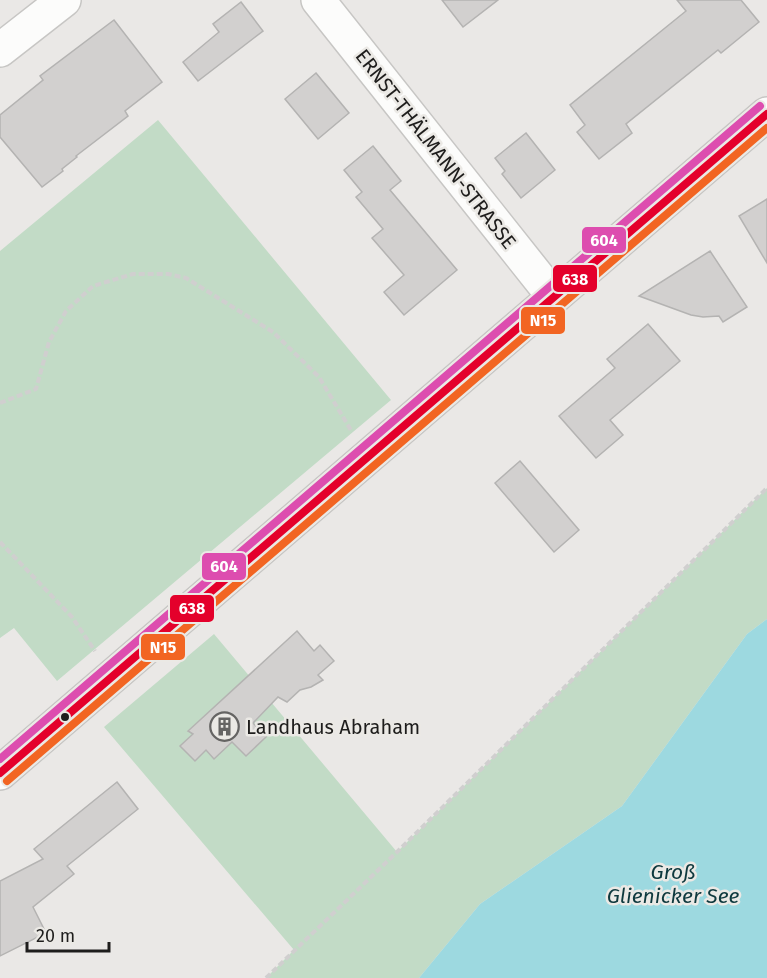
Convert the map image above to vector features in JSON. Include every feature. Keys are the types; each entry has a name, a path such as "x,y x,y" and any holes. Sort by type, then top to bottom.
{"street":[{"path":"0,50 64,0"},
{"name":"ERNST-THÄLMANN-STRASSE","path":"318,0 554,297"},
{"path":"0,773 767,114"}],"path":[{"path":"0,403 36,389 49,342 66,311 93,286 133,274 168,274 186,278 273,332 319,377 352,432 370,455"},
{"path":"266,978 767,488"},
{"path":"0,542 72,617 112,677"}],"green space":[{"path":"158,120 391,400 57,681 14,628 0,638 0,251"},
{"path":"767,488 767,619 747,634 622,806 480,904 419,978 266,978 294,950 104,727 214,634 397,852"}],"water":[{"name":"Groß Glienicker See","path":"767,619 767,978 419,978 480,904 622,806 747,634"}],"building":[{"path":"442,0 498,0 463,27"},
{"path":"677,0 741,0 759,22 721,53 718,50 626,124 632,133 599,159 577,132 585,125 570,105 686,11"},
{"path":"241,2 263,31 198,81 183,62 219,32 213,24"},
{"path":"114,20 162,82 125,111 128,116 76,156 62,169 63,171 42,187 0,137 0,115 43,80 40,76"},
{"path":"316,73 349,113 318,139 285,99"},
{"path":"526,133 555,170 521,198 502,174 505,171 495,158"},
{"path":"373,146 401,181 390,190 457,270 404,315 384,292 404,275 372,238 383,229 356,197 362,192 344,170"},
{"path":"767,199 767,263 739,216"},
{"path":"710,251 747,307 723,322 719,316 691,315 639,296"},
{"path":"648,324 680,361 610,420 623,435 596,458 559,416 615,368 607,359"},
{"path":"520,461 579,530 554,552 495,483"},
{"path":"297,631 314,651 320,645 334,661 318,675 323,680 300,690 287,702 278,697 253,723 266,737 246,756 232,742 214,759 206,750 195,761 180,746 193,734 188,731"},
{"path":"117,782 138,809 67,866 74,874 33,907 46,933 0,956 0,881 43,859 34,849"}],"transit line":[{"name":"604","path":"0,759 760,106"},
{"name":"638","path":"0,773 767,114"},
{"name":"N15","path":"7,781 767,128"}],"place":[{"name":"Landhaus Abraham","path":"225,727"}]}
